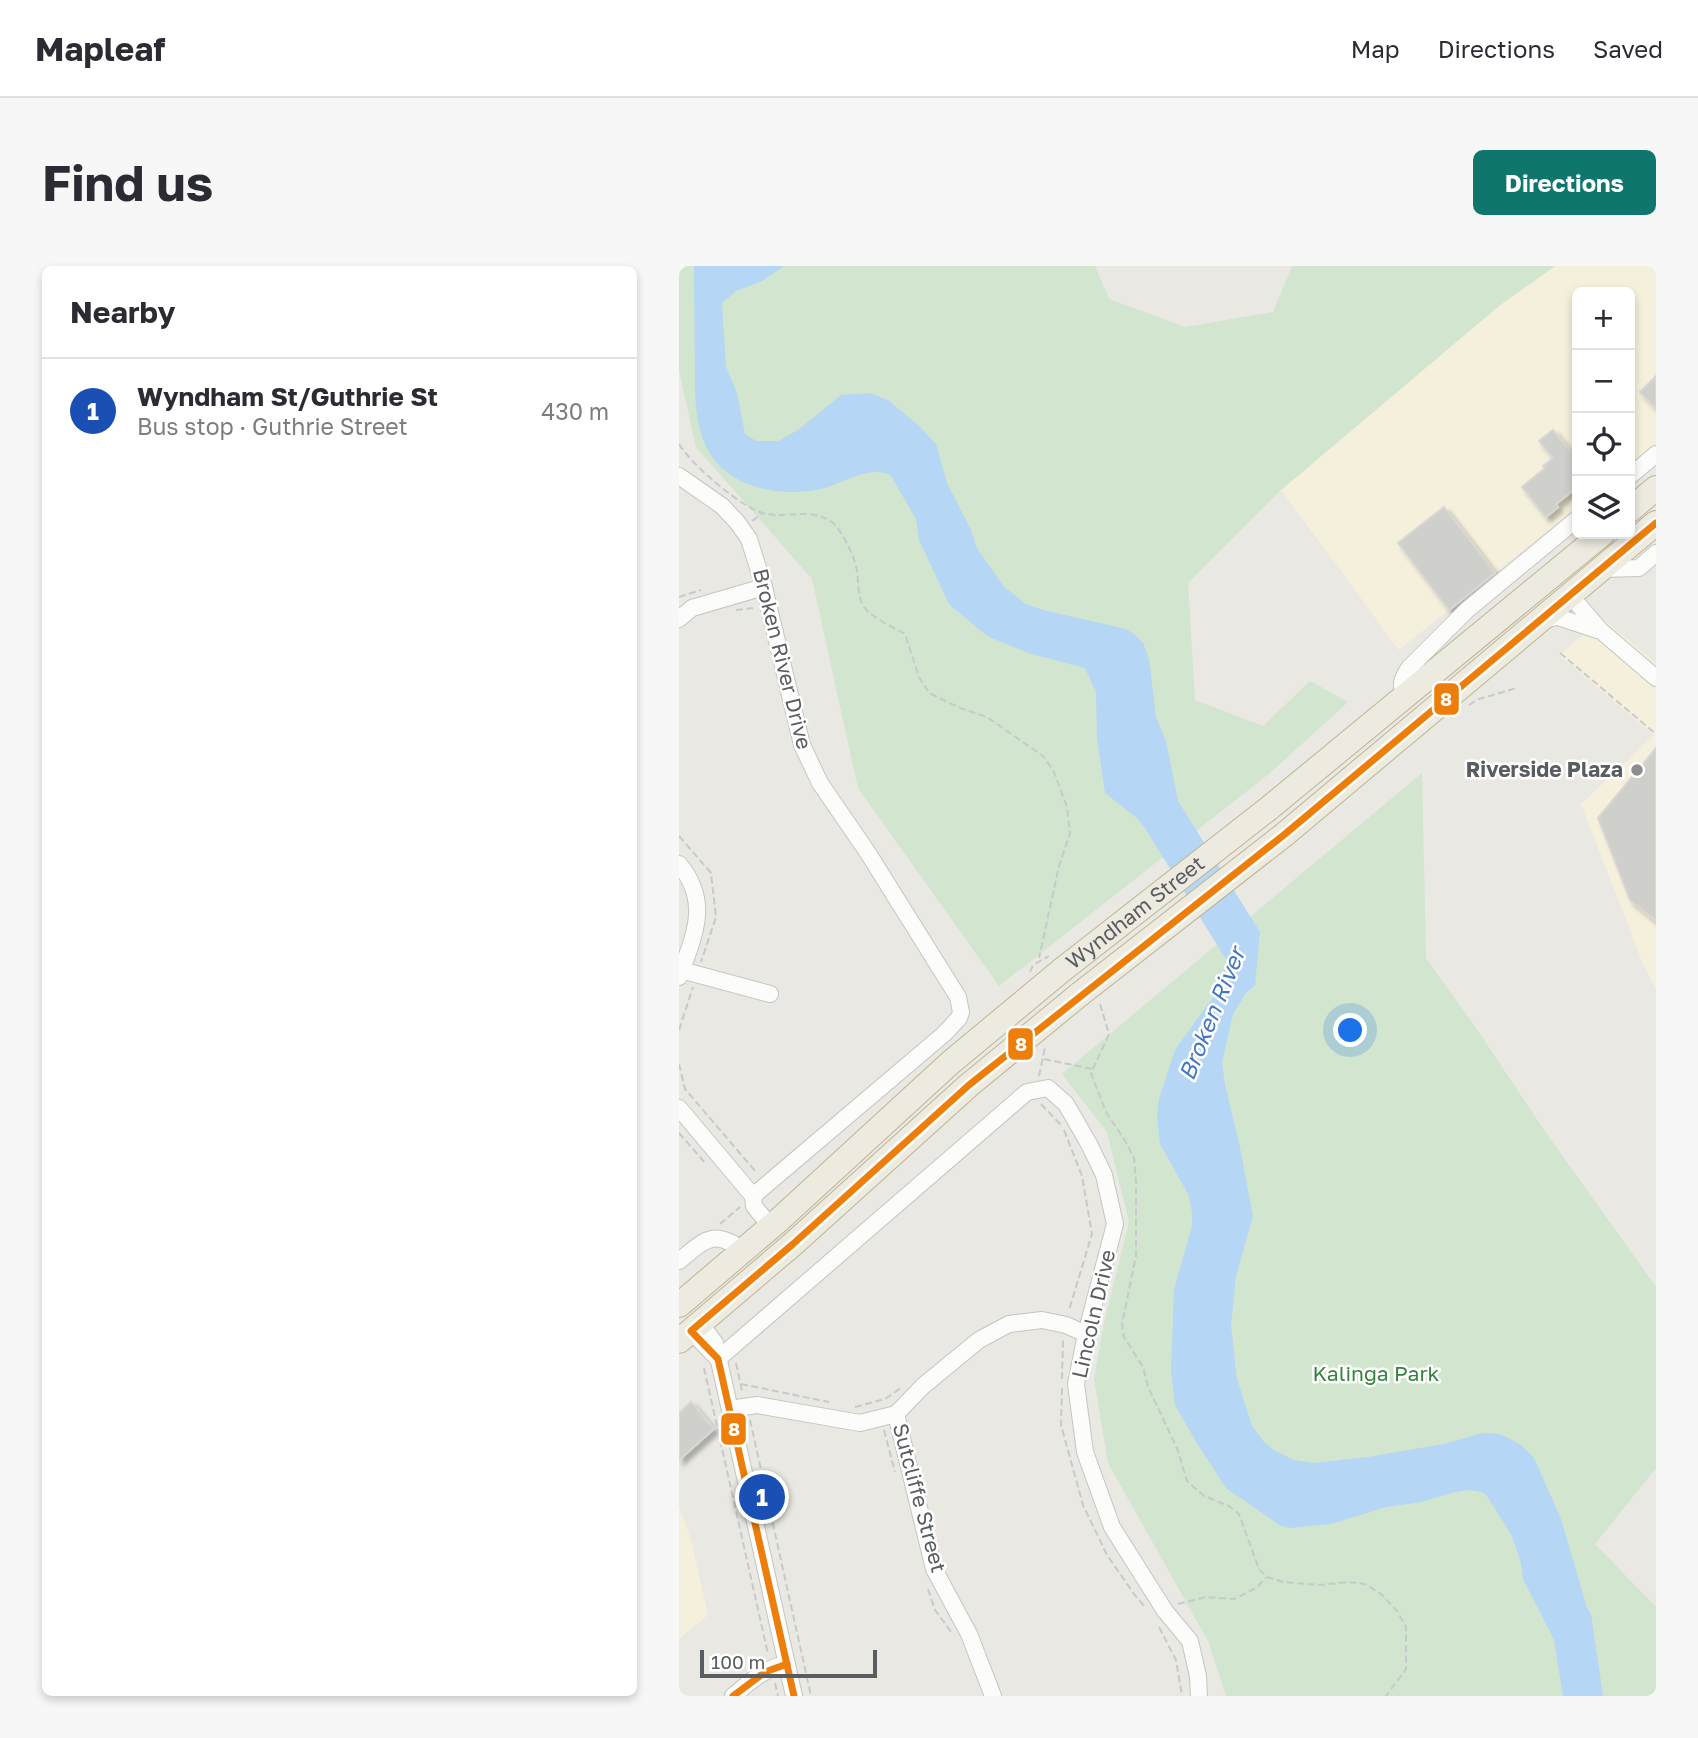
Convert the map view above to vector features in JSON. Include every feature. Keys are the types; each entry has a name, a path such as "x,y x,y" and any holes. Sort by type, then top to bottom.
{"highway":[{"path":"1635,506 1656,488"},
{"name":"Wyndham Street","path":"690,1332 793,1244 969,1085 1088,996 1656,523"},
{"name":"Wyndham Street","path":"679,1307 775,1223 1058,962 1268,809 1596,539"},
{"path":"1527,597 1544,593 1570,595"},
{"path":"1406,696 1417,703 1448,698"},
{"path":"775,1223 793,1244"},
{"path":"679,1307 690,1332"}],"street":[{"path":"1635,472 1656,454"},
{"name":"Broken River Drive","path":"679,466 698,489"},
{"name":"Broken River Drive","path":"679,476 722,506 742,528 757,559 797,724 810,765 958,997 961,1012 944,1034 753,1196"},
{"path":"1406,696 1402,684 1403,676 1409,668 1467,610 1572,523"},
{"path":"1601,569 1639,568 1656,553"},
{"path":"1497,622 1519,567"},
{"path":"679,620 692,608 764,587"},
{"path":"1570,595 1600,631 1656,678"},
{"path":"1539,621 1558,617 1600,631"},
{"path":"679,864 688,875 698,901 697,929 680,973 770,994"},
{"path":"718,1359 1027,1092 1042,1089"},
{"name":"Lincoln Drive","path":"1042,1089 1066,1104 1089,1144 1104,1175 1115,1224 1086,1334 1076,1384 1085,1452 1112,1527 1165,1611 1190,1641 1198,1676 1199,1696"},
{"path":"679,1108 753,1196 754,1206 775,1223"},
{"path":"679,1261 702,1242 716,1238 729,1240 744,1251"},
{"path":"730,1409 757,1405 860,1423 896,1414 923,1386 979,1340 1009,1324 1042,1320 1066,1325 1086,1334"},
{"path":"690,1332 718,1359 779,1665 795,1696"},
{"name":"Sutcliffe Street","path":"896,1414 934,1569 969,1634 993,1696"},
{"path":"733,1696 761,1672 779,1665"}],"path":[{"path":"679,444 686,456 718,485 763,513 817,513 835,525 855,562 862,605 875,617 905,634 919,677 929,693 987,717 1044,756 1053,770 1067,807 1070,833 1059,866 1039,960 1033,965 1029,976"},
{"path":"1559,653 1656,734"},
{"path":"1039,960 1058,962"},
{"path":"1088,996 1103,1009 1109,1034 1091,1073 1106,1112 1134,1158 1136,1256 1122,1324 1124,1337 1143,1367 1148,1387 1177,1448 1187,1481 1204,1496 1229,1506 1239,1514 1259,1569 1267,1577 1283,1582 1365,1584 1381,1594 1397,1611 1406,1627 1406,1669 1386,1696"},
{"path":"1042,1089 1046,1042"},
{"path":"1043,1059 1093,1069"},
{"path":"679,1064 685,1089 759,1176"},
{"path":"702,1242 753,1196"},
{"path":"1055,1336 1064,1338"},
{"path":"735,1354 811,1696"},
{"path":"703,1368 779,1665 778,1696"},
{"path":"741,1384 829,1402"},
{"path":"854,1408 885,1399 902,1387"},
{"path":"1165,1611 1184,1602 1206,1597 1234,1599 1257,1588 1267,1577"},
{"path":"1160,1627 1176,1660 1182,1696"}],"shaded area":[{"path":"1555,266 1656,266 1656,443 1635,460 1635,287 1572,287 1572,511 1399,650 1281,490 1499,306"},
{"name":"Riverside Plaza","path":"1603,619 1656,663 1656,989 1643,964 1581,804 1654,735 1559,655"},
{"path":"679,1506 691,1540 708,1615 679,1639"}],"green space":[{"path":"679,266 1095,266 1109,299 1185,327 1273,312 1292,266 1555,266 1499,306 1281,490 1188,583 1195,700 1263,726 1310,681 1348,702 1270,773 999,986 858,788 812,579 696,447 679,371"},
{"name":"Kalinga Park","path":"1422,773 1426,958 1656,1287 1656,1468 1595,1544 1656,1607 1656,1696 1226,1696 1208,1641 1108,1463 1094,1379 1103,1328 1129,1222 1107,1132 1062,1074"}],"water":[{"name":"Broken River","path":"694,266 784,266 762,281 736,291 722,303 726,367 737,393 745,434 756,441 778,441 798,430 841,395 870,393 888,400 936,444 947,483 977,548 1004,587 1026,604 1126,629 1143,643 1149,659 1156,717 1166,741 1178,801 1260,932 1255,985 1246,993 1233,1014 1222,1062 1253,1216 1236,1276 1231,1326 1237,1379 1252,1426 1275,1451 1294,1460 1313,1463 1444,1444 1482,1433 1500,1434 1521,1445 1534,1458 1561,1519 1591,1614 1603,1696 1563,1696 1554,1640 1523,1579 1512,1536 1482,1492 1455,1492 1421,1502 1386,1507 1331,1524 1289,1528 1281,1526 1226,1488 1198,1445 1175,1405 1171,1369 1174,1290 1192,1226 1192,1212 1189,1196 1160,1144 1157,1117 1159,1099 1175,1050 1221,986 1226,975 1227,961 1145,828 1137,818 1105,793 1097,738 1096,692 1085,668 1028,653 987,636 949,604 919,540 916,519 891,476 876,472 867,473 825,488 777,491 745,483 731,475 709,452 696,409"}],"building":[{"path":"1656,376 1656,408 1640,392"},
{"path":"1553,430 1572,453 1572,491 1556,504 1558,507 1546,517 1522,487 1553,458 1539,441"},
{"path":"1444,507 1495,573 1449,610 1398,543"},
{"path":"1656,748 1656,921 1630,900 1598,818"},
{"path":"691,1402 714,1429 679,1460 679,1413"}],"transit line":[{"name":"8","path":"794,1696 718,1359 691,1331 793,1244 969,1085 1285,834 1656,523"},
{"name":"8","path":"733,1696 765,1672 787,1664"}],"place":[{"name":"Riverside Plaza","path":"1637,770"},
{"name":"Wyndham St/Guthrie St","path":"762,1497"}]}
